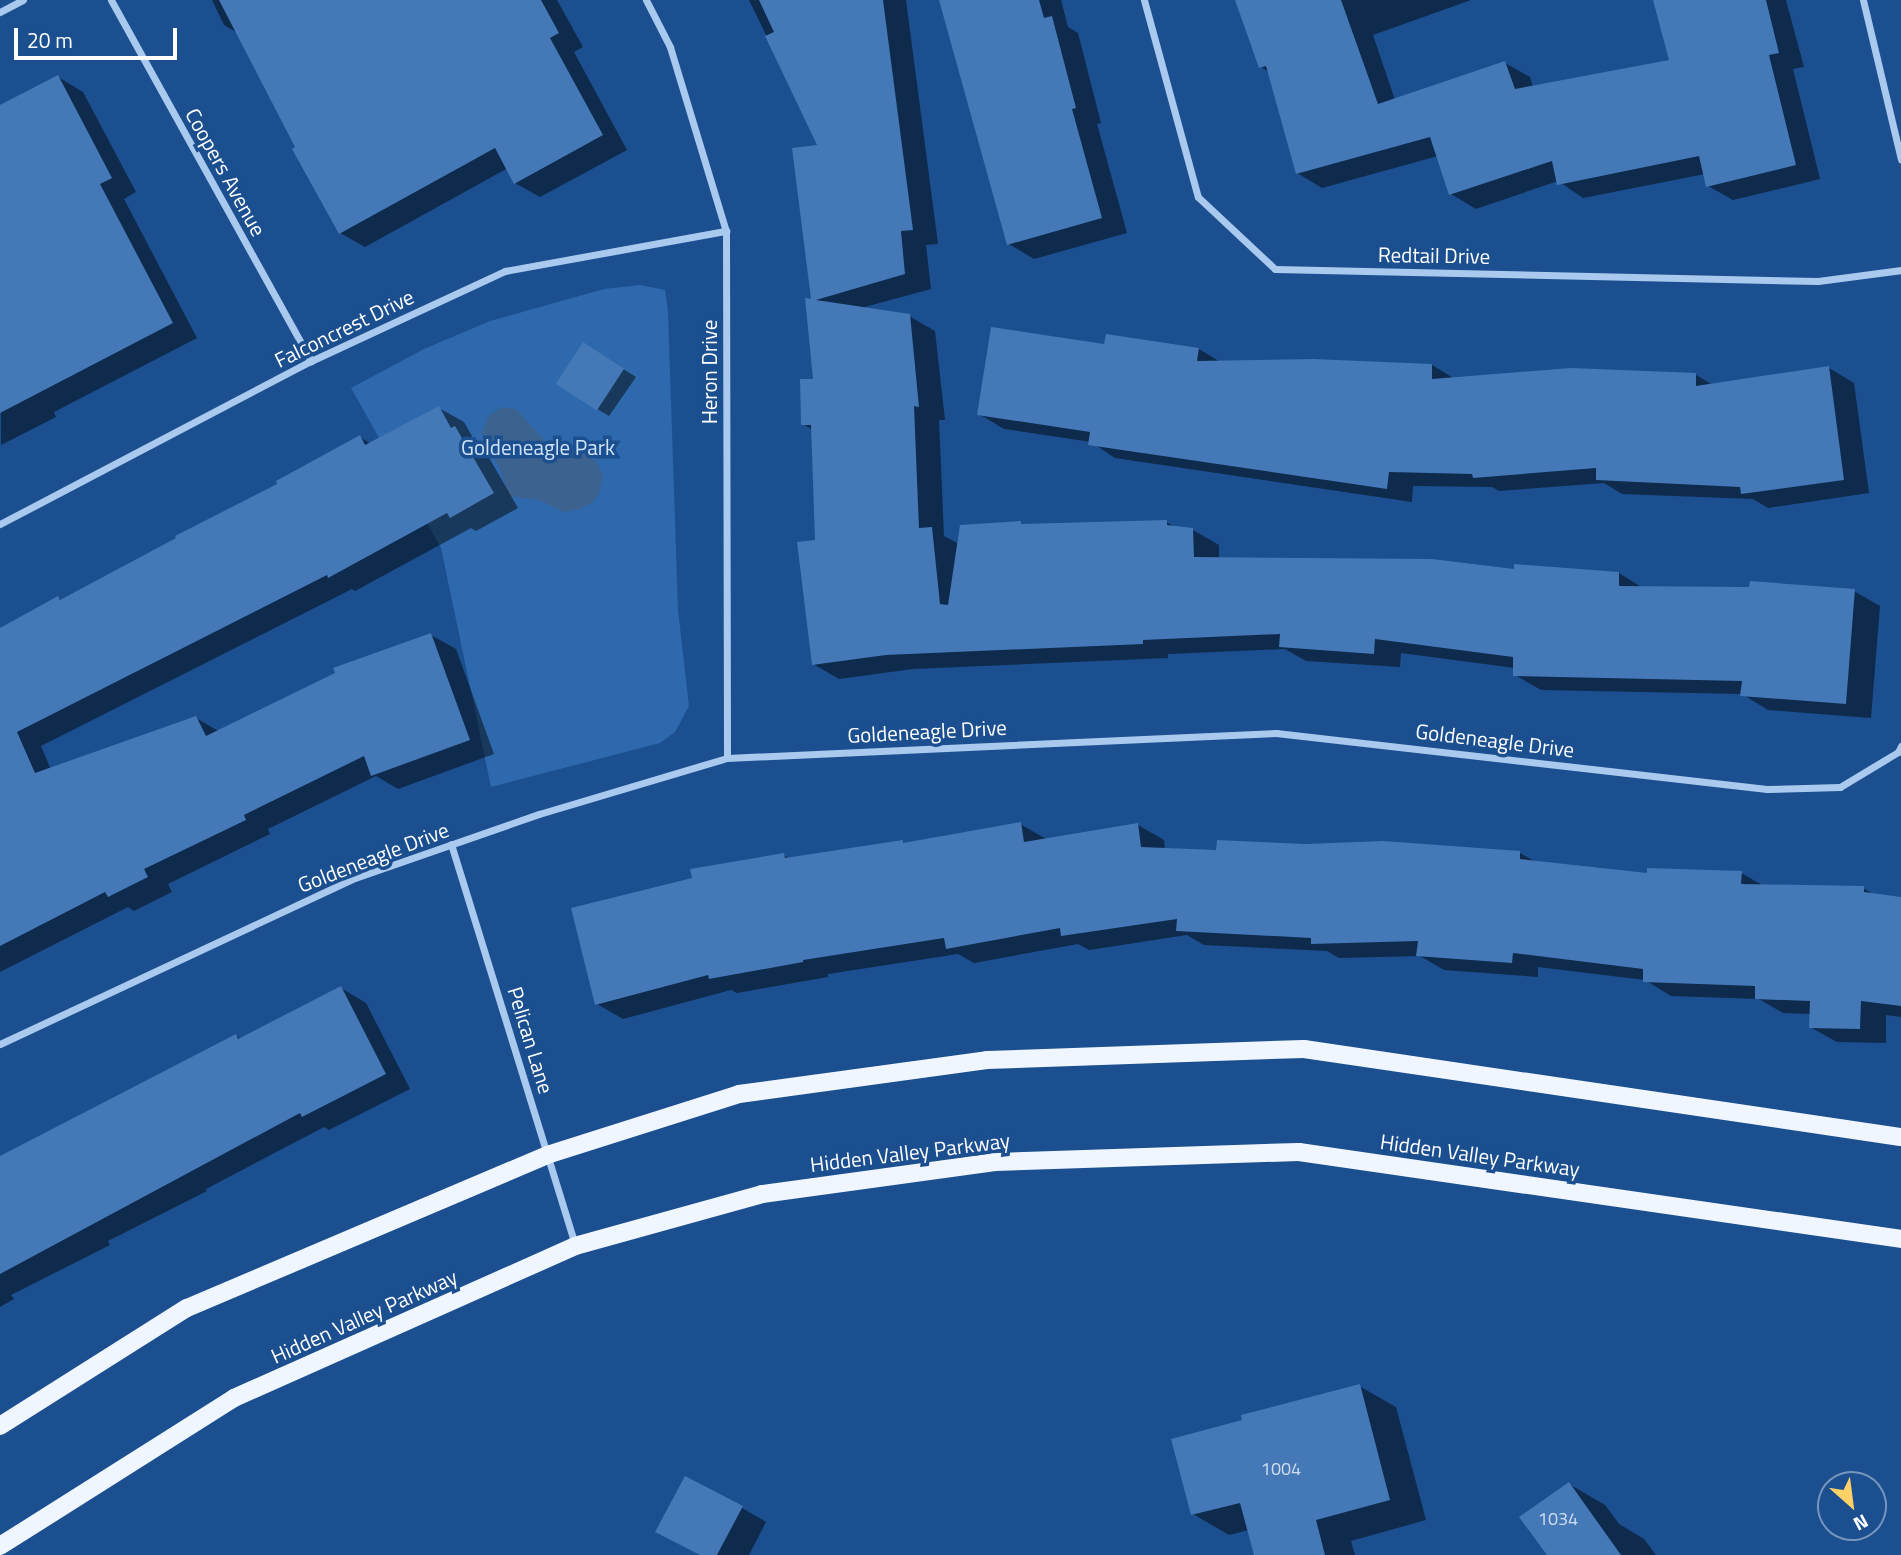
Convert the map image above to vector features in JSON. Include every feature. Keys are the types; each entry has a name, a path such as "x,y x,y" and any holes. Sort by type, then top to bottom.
{"main road":[{"path":"0,1426 187,1308 547,1155 739,1094 987,1060 1304,1049 1901,1137"},
{"name":"Hidden Valley Parkway","path":"0,1546 234,1398 575,1246 762,1194 995,1162 1299,1152 1901,1239"}],"street":[{"path":"0,12 23,0"},
{"name":"Coopers Avenue","path":"111,0 311,361"},
{"name":"Heron Drive","path":"646,0 670,47 726,231 727,758"},
{"name":"Redtail Drive","path":"1144,0 1198,197 1275,269 1818,281 1901,270"},
{"path":"1863,0 1901,160"},
{"name":"Falconcrest Drive","path":"0,524 311,361 505,271 726,231"},
{"name":"Goldeneagle Drive","path":"0,1044 355,878 539,814 727,758 1276,733 1767,789 1840,787 1899,749"},
{"name":"Pelican Lane","path":"451,844 575,1246"}],"green space":[{"name":"Goldeneagle Park","path":"640,285 665,290 668,311 678,610 689,706 675,732 660,743 491,787 441,548 351,388 424,349 490,321 604,289"}],"shaded area":[{"path":"502,407 516,409 545,441 574,448 596,461 603,476 600,491 593,502 580,509 564,512 539,500 508,496 500,468 484,443 482,432 488,416"}],"building":[{"path":"219,0 541,0 559,33 550,38 603,135 514,184 495,148 339,234 292,149 295,147"},
{"path":"759,0 883,0 913,230 901,231 905,274 816,300 910,314 919,407 914,406 919,528 932,527 940,604 948,605 960,525 1021,521 1021,524 1167,520 1167,525 1193,528 1194,557 1432,559 1514,569 1514,564 1619,572 1619,586 1749,587 1750,581 1855,589 1846,704 1740,696 1742,681 1513,676 1513,657 1375,639 1374,654 1279,647 1280,634 1143,640 1143,644 886,655 812,665 797,542 815,540 811,425 801,425 800,379 813,379 805,298 811,299 792,148 817,145 765,36 774,32"},
{"path":"939,0 1039,0 1044,18 1052,16 1076,108 1072,109 1102,218 1007,245"},
{"path":"1235,0 1341,0 1378,104 1505,61 1515,89 1669,60 1653,0 1766,0 1779,53 1769,55 1796,165 1706,187 1699,156 1557,185 1552,161 1449,195 1430,137 1296,174 1266,66 1259,68"},
{"path":"58,75 112,178 100,184 173,323 0,413 0,105"},
{"path":"991,327 1104,344 1106,334 1199,348 1197,361 1313,359 1432,364 1432,379 1571,368 1696,373 1696,386 1829,366 1844,480 1741,494 1740,487 1596,480 1596,468 1473,478 1472,474 1389,472 1387,489 1088,445 1090,432 977,415"},
{"path":"583,342 624,369 597,411 556,384"},
{"path":"439,406 451,428 455,426 494,493 450,518 447,513 328,578 327,575 17,732 35,773 196,716 206,736 335,673 333,668 431,633 470,740 371,776 364,756 244,815 246,820 144,869 148,877 108,897 105,892 0,946 0,628 58,596 60,600 176,538 175,536 277,484 276,481 360,435 365,445"},
{"path":"1021,822 1024,842 1138,823 1141,847 1216,850 1217,840 1306,844 1383,841 1520,851 1520,859 1647,873 1647,868 1742,871 1741,884 1864,886 1864,892 1901,897 1901,1006 1861,1001 1860,1029 1809,1028 1810,1001 1755,999 1755,986 1643,982 1643,969 1513,953 1512,963 1416,956 1418,941 1311,944 1311,938 1176,931 1177,919 1061,936 1060,928 946,949 944,938 803,960 709,979 708,975 595,1005 571,908 692,878 690,869 784,853 785,858 903,840 903,843"},
{"path":"341,986 386,1074 302,1117 300,1113 0,1274 0,1156 236,1034 238,1039"},
{"path":"1360,1384 1390,1500 1316,1520 1325,1555 1254,1555 1240,1503 1191,1515 1171,1439 1242,1420 1241,1415"},
{"path":"685,1476 743,1506 717,1555 700,1555 655,1532"},
{"path":"1569,1482 1621,1555 1547,1555 1519,1517"}]}
